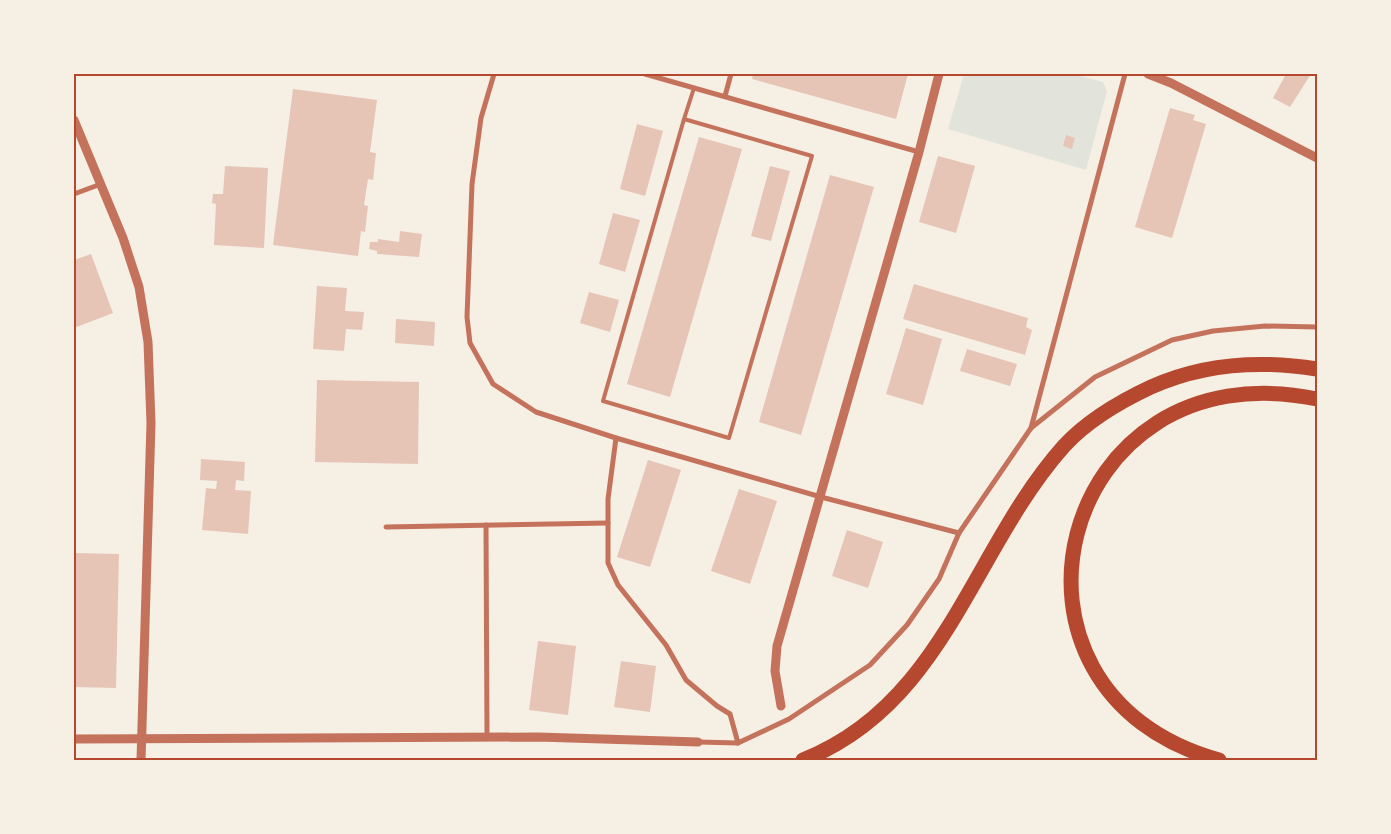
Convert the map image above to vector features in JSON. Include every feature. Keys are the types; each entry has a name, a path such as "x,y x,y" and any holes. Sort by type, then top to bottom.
{"highway":[{"path":"803,760 850,735 888,704 922,668 950,628 1007,525 1035,482 1065,445 1099,417 1136,394 1175,376 1217,367 1254,363 1292,365 1317,369"},
{"path":"1219,760 1182,747 1155,732 1131,715 1094,668 1082,643 1074,612 1070,581 1073,549 1080,519 1095,485 1115,459 1137,437 1160,420 1213,398 1245,393 1280,394 1317,399"}],"street":[{"path":"494,74 481,118 472,184 467,317 470,343 493,384 536,412 616,438 821,497 959,533"},
{"path":"646,74 919,152"},
{"path":"725,96 731,74"},
{"path":"781,706 775,671 777,646 919,152 939,74"},
{"path":"1031,428 1125,74"},
{"path":"1148,74 1171,83 1317,158"},
{"path":"74,120 123,238 139,287 148,342 151,423 140,760"},
{"path":"74,194 101,184"},
{"path":"74,739 487,737 738,743 788,719 870,665 907,625 939,579 959,533 1031,428 1096,376 1172,340 1213,331 1265,326 1317,327"},
{"path":"616,438 608,498 608,563 618,585 666,645 686,680 717,706 730,714 738,743"},
{"path":"386,527 608,522"},
{"path":"486,525 487,737"}],"lane":[{"path":"684,119 812,156 729,438 603,401 684,119 694,88"}],"shaded area":[{"path":"964,74 1074,74 1103,82 1107,91 1086,170 948,129"}],"building":[{"path":"753,74 908,74 896,119 752,79"},
{"path":"1286,74 1311,74 1290,107 1273,98"},
{"path":"293,89 377,100 370,152 376,153 373,180 368,179 364,205 368,206 365,232 361,231 358,256 273,245"},
{"path":"1170,108 1195,115 1193,120 1206,124 1172,238 1135,227"},
{"path":"637,124 663,131 645,196 620,189"},
{"path":"1066,135 1075,138 1072,149 1063,146"},
{"path":"699,137 742,149 670,397 627,384"},
{"path":"938,156 975,166 956,233 919,222"},
{"path":"225,166 268,168 264,248 214,245 216,204 212,203 213,194 223,194"},
{"path":"770,166 790,171 771,241 751,236"},
{"path":"830,175 874,187 801,435 759,422"},
{"path":"613,213 640,220 625,272 599,264"},
{"path":"400,231 422,234 419,257 377,254 377,251 369,249 370,242 378,242 378,239 399,242"},
{"path":"91,254 113,313 74,328 74,260"},
{"path":"914,284 1028,318 1026,327 1032,330 1025,355 903,319"},
{"path":"317,286 347,288 345,311 364,312 362,330 346,329 344,351 313,349"},
{"path":"589,292 619,300 610,332 580,323"},
{"path":"396,319 435,322 434,346 395,343"},
{"path":"906,328 942,339 923,405 886,394"},
{"path":"967,349 1017,364 1010,386 960,371"},
{"path":"317,380 419,382 418,464 315,462"},
{"path":"201,459 245,462 244,481 236,480 235,490 251,491 248,534 202,530 206,488 216,489 217,481 200,480"},
{"path":"648,460 681,470 650,567 617,557"},
{"path":"739,489 777,501 750,584 711,571"},
{"path":"847,530 883,542 868,588 832,576"},
{"path":"74,553 119,554 116,688 74,687"},
{"path":"538,641 576,646 568,715 529,710"},
{"path":"621,661 656,666 650,712 614,707"}]}
